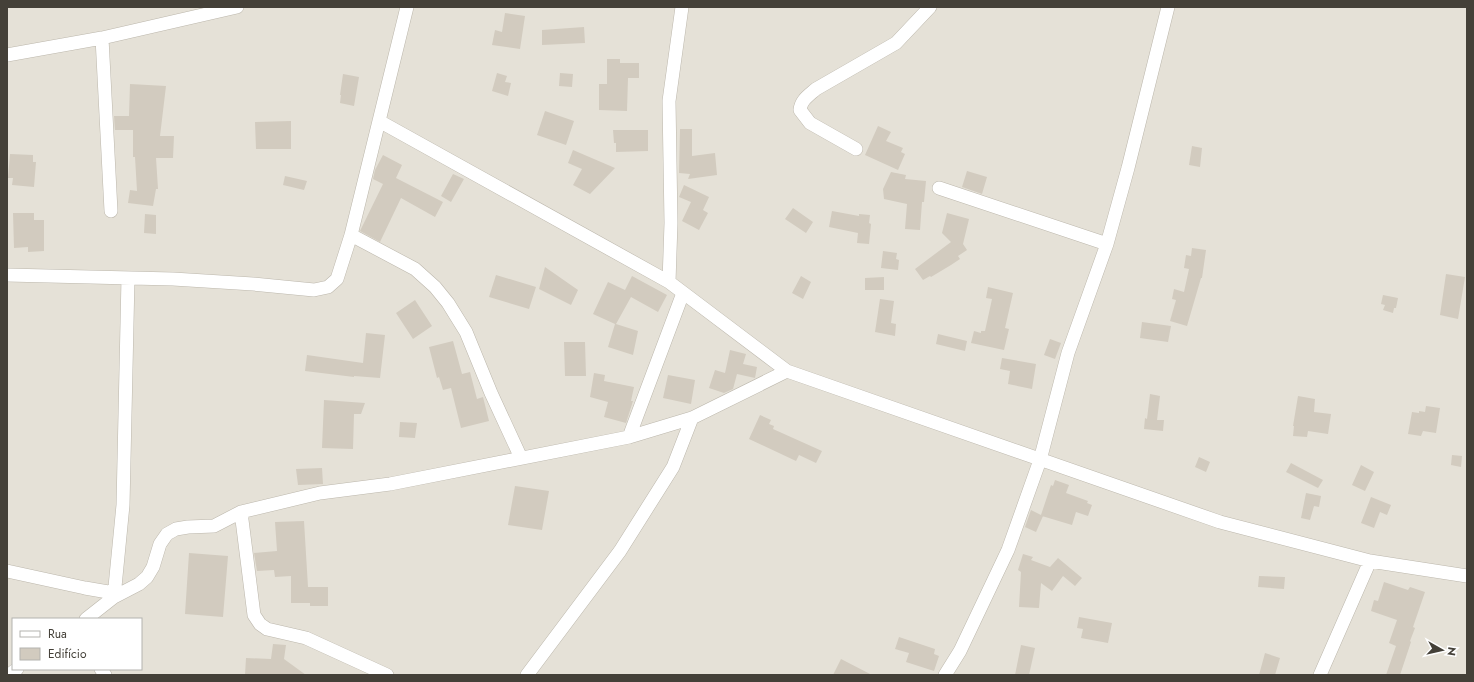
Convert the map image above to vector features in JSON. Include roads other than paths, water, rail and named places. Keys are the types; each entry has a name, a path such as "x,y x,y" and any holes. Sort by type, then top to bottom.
{"street":[{"path":"7,55 102,38 237,7"},
{"path":"7,275 128,278 253,284 314,290 328,287 337,278 351,235 407,7"},
{"path":"669,282 671,223 669,101 682,7"},
{"path":"856,149 810,123 800,110 804,98 816,89 896,43 930,7"},
{"path":"945,675 960,651 1008,550 1040,460 1068,353 1107,244 1154,68 1168,7"},
{"path":"102,38 111,211"},
{"path":"379,121 669,282 787,371 1220,522 1370,561 1467,576"},
{"path":"939,188 1107,244"},
{"path":"351,235 415,269 435,287 448,303 466,332 520,458"},
{"path":"114,595 123,505 128,278"},
{"path":"629,437 683,293"},
{"path":"87,618 114,595 139,584 147,577 153,568 160,544 167,534 176,529 214,526 241,512 320,493 390,484 629,437 692,418 787,371"},
{"path":"527,675 620,551 673,468 692,418"},
{"path":"241,512 254,615 260,624 267,629 306,638 387,675"},
{"path":"1320,675 1370,561"},
{"path":"7,571 114,595"}]}
